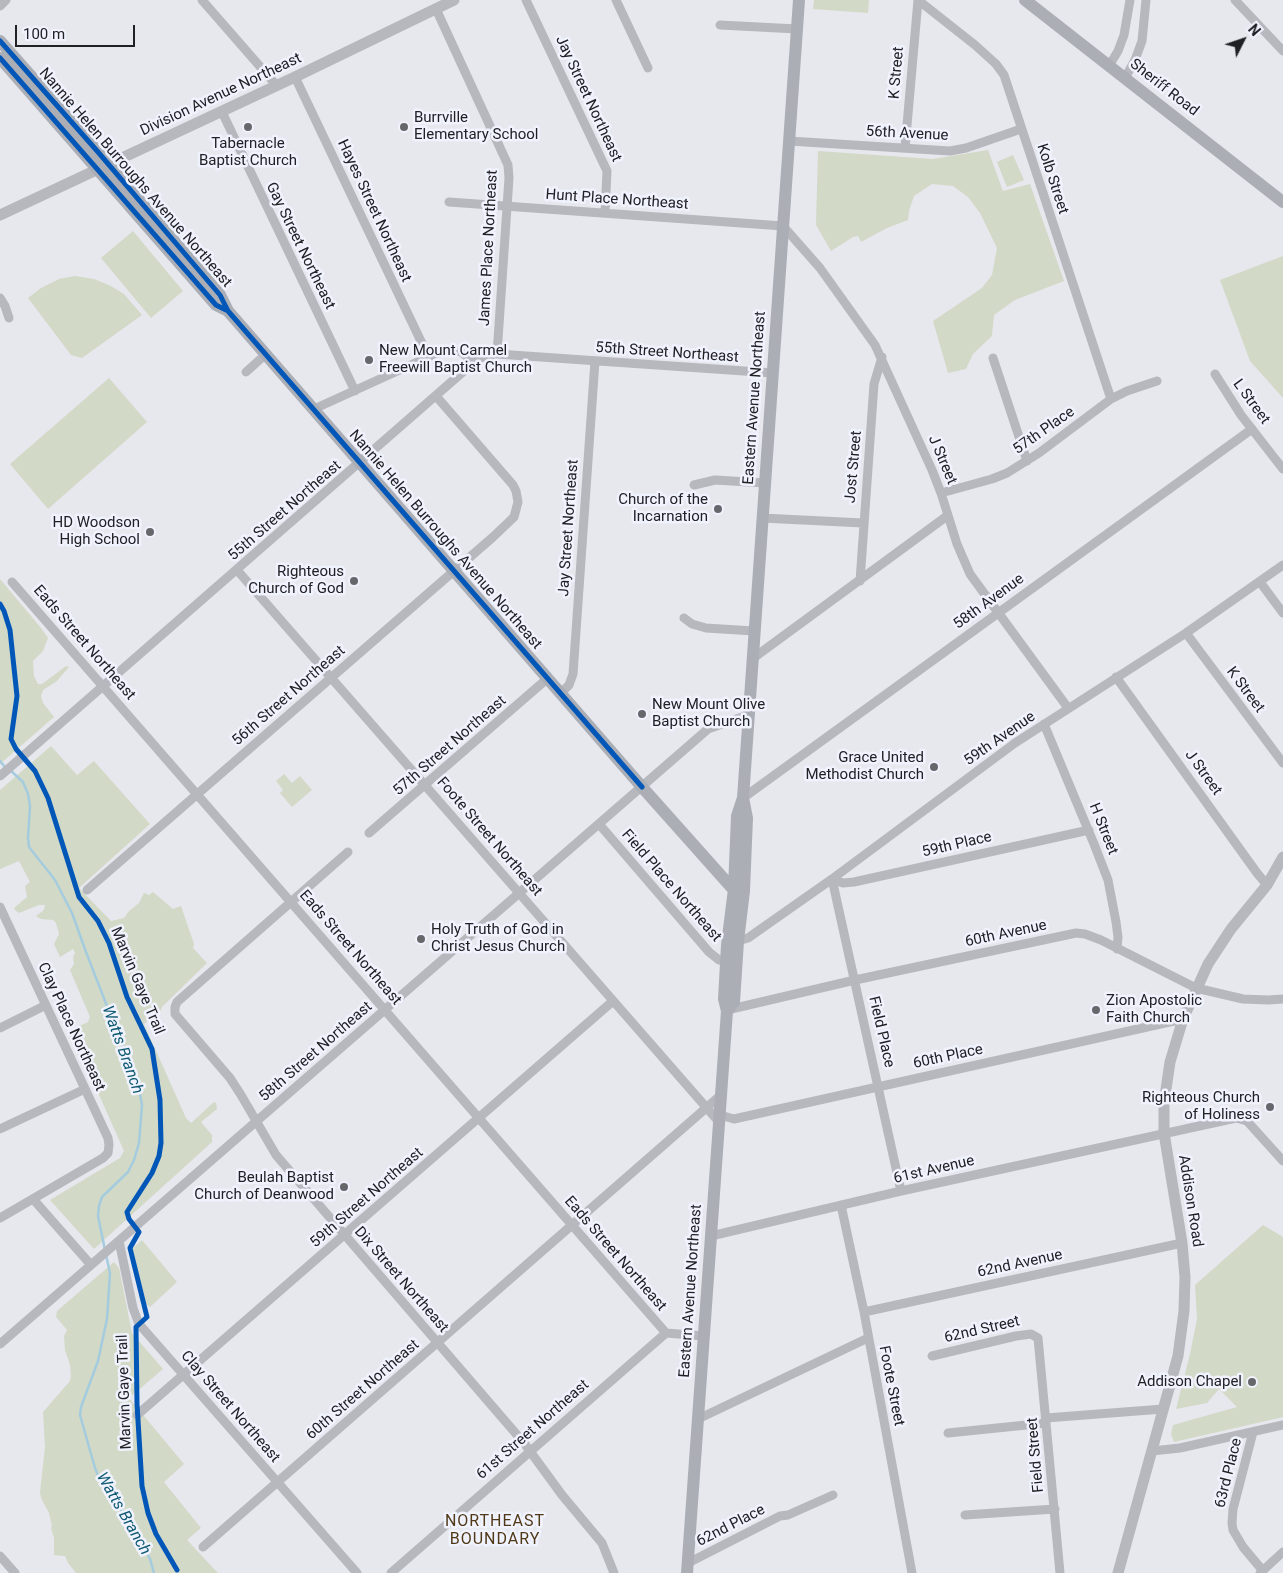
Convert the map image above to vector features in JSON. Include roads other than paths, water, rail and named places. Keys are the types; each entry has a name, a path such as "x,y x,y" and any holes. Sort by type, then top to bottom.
{"main road":[{"name":"Eastern Avenue Northeast","path":"727,1010 734,1002 739,890 737,816 743,798 799,0"},
{"name":"Sheriff Road","path":"1025,0 1283,202"},
{"name":"Nannie Helen Burroughs Avenue Northeast","path":"0,41 65,115 103,167"},
{"name":"Nannie Helen Burroughs Avenue Northeast","path":"0,58 220,295 228,311 642,787 739,890"},
{"path":"0,58 7,59 19,71 25,70"},
{"path":"30,92 38,91 51,106 65,115"},
{"name":"Eastern Avenue Northeast","path":"687,1568 727,1010 724,999 726,962 739,890"}],"street":[{"path":"0,6 6,0"},
{"path":"202,0 277,86"},
{"name":"Division Avenue Northeast","path":"0,215 277,86 454,0"},
{"name":"Jay Street Northeast","path":"526,0 607,171 605,213"},
{"path":"616,0 648,68"},
{"name":"Kolb Street","path":"918,0 975,45 1000,69 1006,79 1111,399"},
{"name":"K Street","path":"905,148 918,0"},
{"path":"1109,66 1124,36 1130,0"},
{"path":"1125,78 1135,60 1142,41 1146,0"},
{"path":"1235,0 1283,51"},
{"name":"James Place Northeast","path":"436,8 506,158 509,178 508,206 497,354"},
{"path":"720,25 797,29"},
{"name":"Hayes Street Northeast","path":"295,77 428,356"},
{"name":"Gay Street Northeast","path":"222,112 355,391"},
{"name":"56th Avenue","path":"789,141 937,151 956,150 1021,129"},
{"name":"Hunt Place Northeast","path":"449,202 783,226"},
{"name":"J Street","path":"783,226 820,268 868,334 882,358 941,492 957,544 970,574 1068,708"},
{"path":"0,298 9,318"},
{"path":"314,409 428,356 459,351 473,363"},
{"path":"246,372 266,354"},
{"name":"55th Street Northeast","path":"0,776 473,363 484,356 497,354 773,373"},
{"name":"Jost Street","path":"860,581 874,384 882,358"},
{"path":"993,358 1027,461"},
{"name":"Jay Street Northeast","path":"561,693 569,685 573,674 595,361"},
{"name":"L Street","path":"1215,374 1233,404 1283,469"},
{"name":"57th Place","path":"941,492 998,477 1027,461 1111,399 1127,391 1157,381"},
{"name":"56th Street Northeast","path":"87,890 454,571 509,522 516,513 518,505 515,489 436,396"},
{"name":"58th Avenue","path":"743,798 1252,429"},
{"path":"694,485 704,481 715,480 765,483"},
{"path":"752,659 948,516"},
{"path":"762,518 863,523"},
{"name":"59th Avenue","path":"738,941 748,938 832,879 1015,743 1186,633 1283,565"},
{"name":"Foote Street Northeast","path":"237,570 706,1108 719,1118"},
{"name":"Eads Street Northeast","path":"12,582 666,1333"},
{"path":"1260,582 1283,613"},
{"path":"684,618 697,626 706,628 754,631"},
{"name":"K Street","path":"1186,633 1283,763"},
{"name":"J Street","path":"1116,677 1257,873 1267,884"},
{"name":"57th Street Northeast","path":"369,834 548,678"},
{"name":"58th Street Northeast","path":"0,1344 708,729 748,715"},
{"name":"H Street","path":"1044,724 1108,880 1118,937 1117,949"},
{"name":"Field Place Northeast","path":"599,824 710,952 719,960 726,962"},
{"name":"59th Place","path":"832,879 843,883 854,882 1089,830"},
{"path":"291,902 348,852"},
{"name":"Addison Road","path":"1118,1573 1178,1356 1182,1331 1185,1288 1182,1243 1164,1133 1164,1103 1168,1073 1183,1019 1196,988 1216,952 1267,884 1283,857"},
{"name":"Field Place","path":"832,879 902,1191"},
{"name":"Dix Street Northeast","path":"291,902 177,1002 174,1011 177,1018 230,1078 276,1155 530,1451 562,1495 602,1543 611,1572"},
{"name":"Clay Place Northeast","path":"0,907 4,924 46,1005 108,1138 108,1153 103,1158 33,1199"},
{"name":"60th Avenue","path":"727,1010 855,980 1076,933 1090,936 1196,988 1243,999 1283,999"},
{"name":"59th Street Northeast","path":"137,1415 614,1001"},
{"path":"0,1028 46,1005"},
{"name":"60th Place","path":"719,1118 734,1119 1183,1019"},
{"path":"0,1128 85,1089"},
{"name":"60th Street Northeast","path":"203,1547 721,1095"},
{"name":"61st Avenue","path":"711,1236 902,1191 1236,1118 1247,1121 1283,1161"},
{"path":"0,1218 33,1199 94,1262"},
{"name":"Foote Street","path":"841,1205 864,1312 912,1573"},
{"name":"62nd Avenue","path":"864,1312 1182,1243"},
{"name":"Clay Street Northeast","path":"116,1244 139,1324 357,1573"},
{"path":"666,1333 704,1336"},
{"name":"61st Street Northeast","path":"391,1573 666,1333"},
{"name":"62nd Street","path":"932,1356 1016,1336 1031,1334 1036,1336"},
{"name":"Field Street","path":"1036,1336 1040,1344 1060,1573"},
{"path":"698,1418 868,1338"},
{"path":"948,1433 1163,1409"},
{"path":"1152,1452 1180,1448 1283,1425"},
{"name":"63rd Place","path":"1253,1432 1233,1509 1232,1523 1236,1537 1261,1572"},
{"name":"62nd Place","path":"687,1568 780,1516 788,1515 833,1495"},
{"path":"965,1515 1055,1509"},
{"path":"1261,1572 1283,1552"},
{"path":"0,1556 15,1573"}],"waterway":[{"name":"Watts Branch","path":"0,761 5,767"},
{"name":"Watts Branch","path":"10,770 23,782 28,794 30,806 29,847 55,880 72,913 139,1089 142,1105 139,1143 134,1160 128,1172 102,1197 99,1206 98,1216 105,1250"},
{"name":"Watts Branch","path":"106,1255 110,1273 107,1319 98,1361 81,1407 80,1415 100,1480 133,1527 150,1559 154,1573"}],"place":[{"name":"Tabernacle Baptist Church","path":"248,127"},
{"name":"Burrville Elementary School","path":"404,127"},
{"name":"New Mount Carmel Freewill Baptist Church","path":"369,360"},
{"name":"Church of the Incarnation","path":"718,509"},
{"name":"HD Woodson High School","path":"150,532"},
{"name":"Righteous Church of God","path":"354,581"},
{"name":"New Mount Olive Baptist Church","path":"642,714"},
{"name":"Grace United Methodist Church","path":"934,767"},
{"name":"Holy Truth of God in Christ Jesus Church","path":"421,939"},
{"name":"Zion Apostolic Faith Church","path":"1096,1010"},
{"name":"Righteous Church of Holiness","path":"1270,1107"},
{"name":"Beulah Baptist Church of Deanwood","path":"344,1187"},
{"name":"Addison Chapel","path":"1252,1382"}],"district":[{"name":"NORTHEAST BOUNDARY","path":"495,1531"}]}
